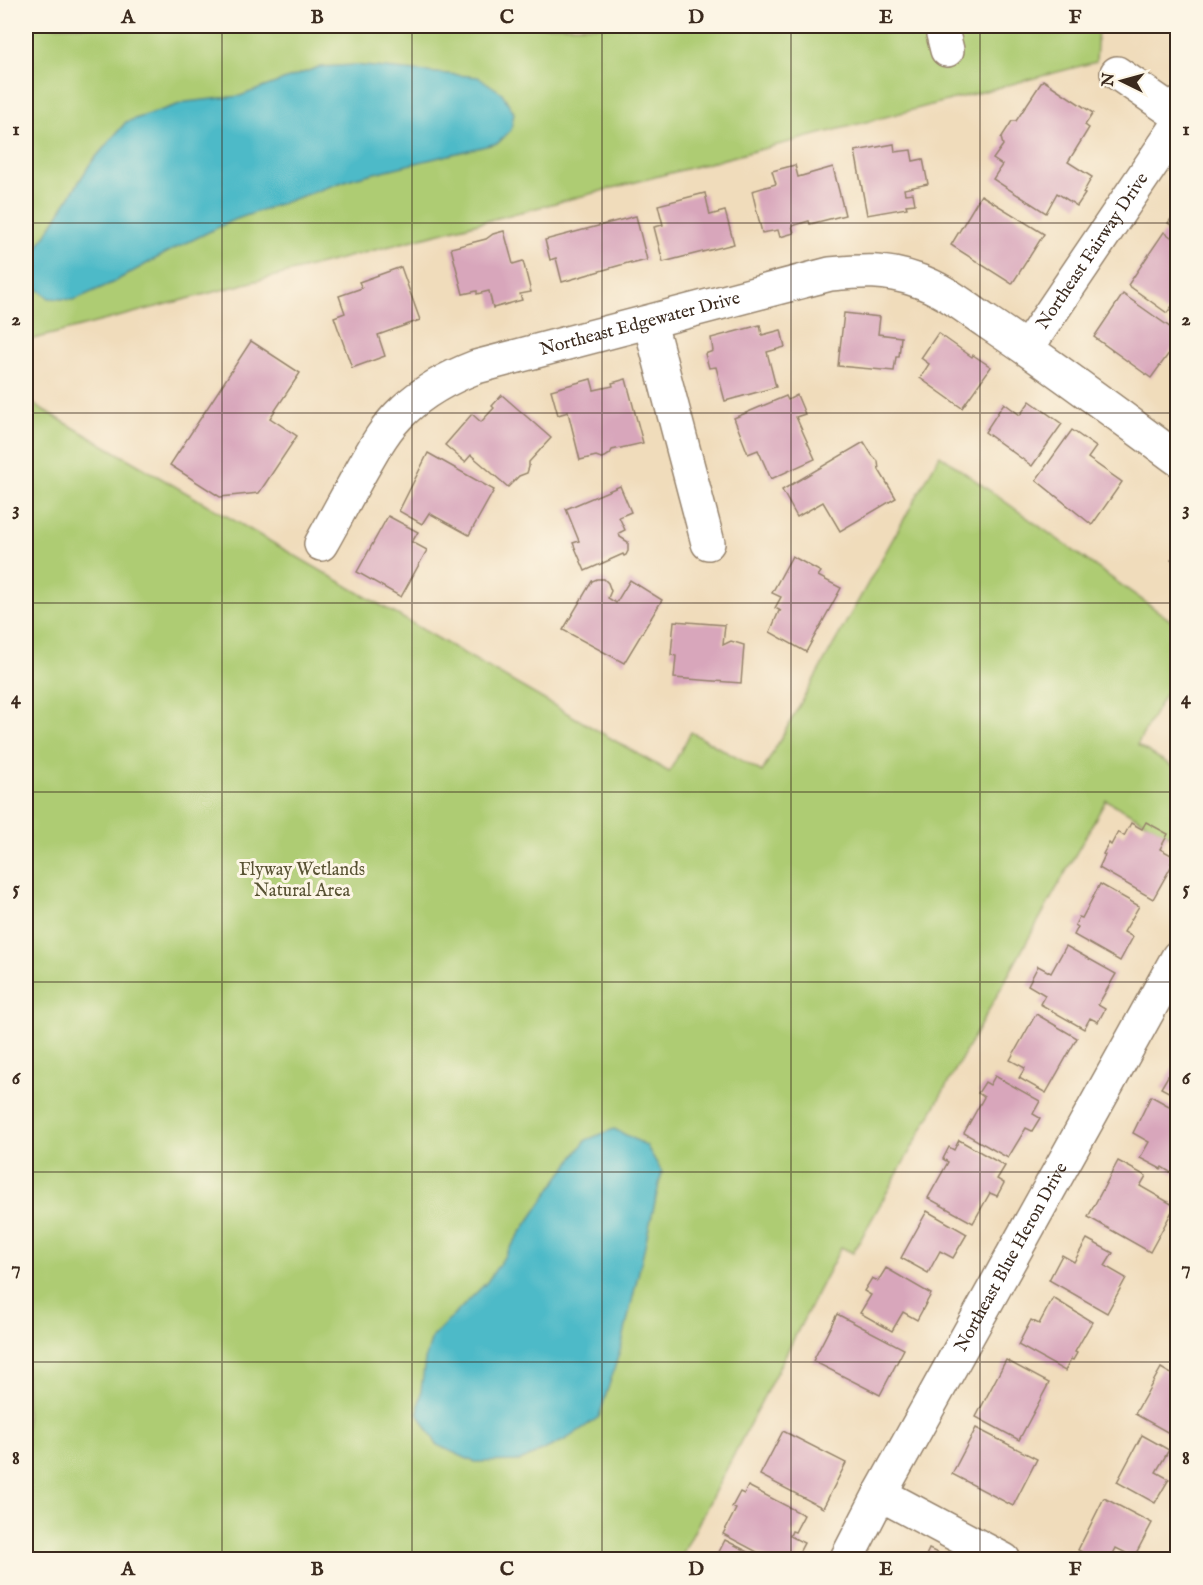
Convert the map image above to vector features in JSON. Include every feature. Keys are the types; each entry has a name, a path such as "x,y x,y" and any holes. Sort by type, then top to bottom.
{"street":[{"path":"1118,73 1178,115"},
{"name":"Northeast Fairway Drive","path":"1027,348 1178,124"},
{"name":"Northeast Edgewater Drive","path":"321,544 370,455 403,410 450,377 476,367 830,274 864,270 887,272 917,280 938,290 1027,348"},
{"path":"650,323 708,543"},
{"path":"1027,348 1178,459"},
{"name":"Northeast Blue Heron Drive","path":"846,1560 880,1494 1178,957"},
{"path":"880,1494 1004,1560"}],"green space":[{"path":"26,26 1098,26 1096,62 26,341"},
{"name":"Flyway Wetlands Natural Area","path":"26,400 669,772 691,732 762,772 940,455 1177,625 1177,673 1137,745 1177,769 1177,840 1106,800 853,1253 841,1247 680,1559 586,1559 550,1550 534,1560 26,1559"}],"water":[{"path":"354,65 478,77 502,93 514,113 511,130 498,143 354,178 231,221 112,283 74,300 49,298 32,285 35,252 90,164 126,122 186,102 240,96 319,67"},
{"path":"614,1129 646,1145 662,1172 622,1344 599,1417 565,1440 520,1461 474,1462 437,1445 418,1413 425,1360 432,1337 487,1282 586,1140"}],"building":[{"path":"1043,80 1093,113 1085,125 1089,128 1068,162 1092,177 1083,193 1085,194 1077,206 1057,193 1046,213 993,179 1002,165 993,159 1003,145 1001,138 1012,121 1016,121"},
{"path":"894,144 895,152 911,150 913,161 923,159 928,184 904,189 905,194 913,193 915,204 906,205 907,208 867,215 855,151"},
{"path":"795,165 798,177 833,167 845,215 792,226 794,233 780,237 778,230 762,233 752,191 776,184 772,171"},
{"path":"705,193 710,215 725,211 734,244 663,262 654,227 663,225 658,205"},
{"path":"981,195 1044,234 1012,284 951,245"},
{"path":"1178,209 1178,230 1168,223"},
{"path":"636,216 647,260 631,264 631,262 562,282 556,258 550,260 545,240"},
{"path":"504,231 513,264 523,261 531,292 520,294 522,300 493,308 489,291 463,294 451,248 486,239"},
{"path":"1164,232 1178,242 1178,298 1167,313 1128,285"},
{"path":"401,267 420,320 378,335 385,356 352,368 334,317 345,313 339,296 362,288 359,282"},
{"path":"1123,294 1178,333 1178,341 1151,378 1094,337"},
{"path":"844,313 880,317 878,334 901,337 899,357 896,357 894,371 838,366"},
{"path":"760,325 762,335 781,330 785,347 767,352 776,387 725,401 716,367 709,368 705,354 713,351 711,338"},
{"path":"938,333 972,357 973,355 991,367 962,408 920,378 929,364 921,358"},
{"path":"251,341 300,373 270,418 297,436 259,493 220,497 170,465"},
{"path":"591,379 594,390 613,386 612,383 626,379 643,443 612,450 605,457 596,456 580,460 568,412 558,415 551,390"},
{"path":"502,395 551,438 529,462 527,473 519,476 508,487 471,455 465,462 445,445 472,414 481,422"},
{"path":"797,395 805,414 796,417 815,459 771,479 758,450 748,454 734,418 786,396 788,400"},
{"path":"1030,401 1062,424 1032,466 985,432 1004,403 1020,415"},
{"path":"1072,430 1096,447 1088,458 1122,482 1092,525 1036,480"},
{"path":"864,442 878,461 879,470 896,498 840,531 823,502 797,517 782,490"},
{"path":"428,453 494,490 469,535 429,513 422,524 399,511"},
{"path":"620,486 631,512 619,517 625,530 619,533 620,537 628,542 628,551 624,556 623,554 585,571 573,543 579,541 566,509"},
{"path":"388,516 418,532 412,542 427,550 401,597 357,572"},
{"path":"1178,551 1178,565 1171,560"},
{"path":"792,556 821,572 818,576 841,588 806,652 770,632 781,611 775,608 781,597 772,593"},
{"path":"604,579 608,583 611,591 608,598 616,603 630,580 662,600 624,663 563,630 592,581"},
{"path":"674,621 725,625 723,645 731,641 744,645 741,683 674,678 676,656 671,655"},
{"path":"1146,822 1168,834 1160,849 1175,857 1153,899 1099,868 1105,855 1103,854 1118,832 1124,836 1131,823 1142,829"},
{"path":"1100,884 1139,906 1124,932 1133,937 1120,961 1074,935 1079,917 1082,918"},
{"path":"1066,946 1116,974 1098,1005 1105,1009 1098,1022 1090,1018 1084,1029 1040,1004 1045,995 1028,985 1038,966 1051,973"},
{"path":"1036,1014 1077,1038 1046,1093 1019,1078 1025,1068 1010,1060"},
{"path":"1178,1059 1178,1097 1161,1088"},
{"path":"995,1076 1040,1101 1033,1114 1040,1118 1032,1131 1026,1128 1008,1158 964,1133 984,1097 978,1093 985,1082 990,1085"},
{"path":"1151,1096 1178,1111 1178,1166 1173,1174 1140,1158 1149,1142 1133,1133"},
{"path":"959,1140 1005,1166 997,1179 1004,1183 997,1196 990,1193 973,1223 928,1198 948,1162 943,1159 949,1147 954,1150"},
{"path":"1118,1161 1146,1176 1140,1186 1175,1206 1150,1252 1088,1217"},
{"path":"927,1211 967,1234 953,1258 940,1251 928,1273 901,1258"},
{"path":"1087,1239 1113,1253 1105,1266 1126,1278 1107,1313 1049,1280 1062,1255 1074,1262"},
{"path":"886,1268 931,1294 917,1320 903,1312 892,1331 860,1313 871,1295 864,1291 872,1278 878,1281"},
{"path":"1053,1298 1092,1322 1075,1352 1077,1353 1065,1371 1018,1345 1031,1320 1039,1324"},
{"path":"837,1314 904,1349 880,1395 813,1361"},
{"path":"1006,1360 1049,1383 1019,1440 976,1417"},
{"path":"1161,1368 1178,1378 1178,1438 1135,1414"},
{"path":"976,1428 1037,1459 1013,1506 952,1474"},
{"path":"783,1431 846,1463 823,1508 760,1475"},
{"path":"1142,1435 1169,1450 1156,1472 1169,1479 1155,1503 1117,1482"},
{"path":"748,1486 804,1515 795,1532 792,1531 790,1536 804,1543 795,1560 772,1560 723,1534 736,1509 732,1507 740,1492 744,1494"},
{"path":"1104,1498 1152,1523 1134,1557 1116,1548 1110,1560 1092,1560 1090,1556 1078,1550"},
{"path":"725,1540 764,1560 715,1560"},
{"path":"929,1549 944,1556 941,1560 924,1560"}]}
